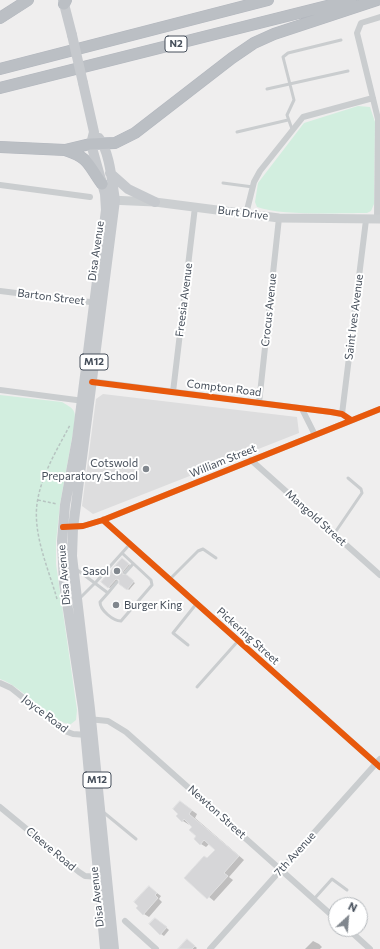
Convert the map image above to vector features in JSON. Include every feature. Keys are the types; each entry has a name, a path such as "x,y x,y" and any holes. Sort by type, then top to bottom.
{"highway":[{"name":"N2","path":"0,69 268,0"},
{"name":"N2","path":"0,88 351,0"},
{"path":"65,150 91,144 118,142 135,133 232,58 254,43 274,34 377,0"},
{"path":"0,18 28,1"},
{"path":"0,147 65,150 76,153 86,159 102,184"}],"main road":[{"name":"Disa Avenue","path":"63,1 94,132 103,144 110,173 110,200 98,303 68,528 74,566 103,877 114,949"},
{"name":"Disa Avenue","path":"94,132 91,144 102,184 110,200"},
{"path":"110,173 128,189 155,202"},
{"name":"Disa Avenue","path":"85,401 80,414 63,571 88,719"},
{"name":"Disa Avenue","path":"89,736 100,810 105,949"}],"street":[{"path":"379,219 379,123 357,35 358,27 364,21 380,17"},
{"path":"246,214 253,187 260,171 303,117 373,98"},
{"path":"0,185 90,197"},
{"name":"Burt Drive","path":"110,200 155,202 279,218 379,219"},
{"name":"Freesia Avenue","path":"173,392 196,207"},
{"name":"Crocus Avenue","path":"259,403 279,218"},
{"name":"Saint Ives Avenue","path":"342,414 366,220"},
{"name":"Barton Street","path":"0,291 98,303"},
{"name":"Compton Road","path":"88,381 342,414 351,420"},
{"path":"0,390 85,401"},
{"path":"302,409 314,435"},
{"name":"William Street","path":"68,528 103,520 380,409"},
{"name":"Mangold Street","path":"251,460 380,575"},
{"name":"Pickering Street","path":"103,520 238,641 379,763"},
{"name":"Joyce Road","path":"0,683 11,688 65,731 73,734 89,736"},
{"name":"Newton Street","path":"88,719 108,721 126,732 328,912"},
{"name":"7th Avenue","path":"210,949 379,763"},
{"name":"Cleeve Road","path":"0,807 79,872 85,876 103,877"},
{"path":"125,921 156,949"},
{"path":"357,937 370,949"}],"lane":[{"path":"292,129 287,115 294,100 283,60 285,55 341,40"},
{"path":"267,89 348,71"},
{"path":"237,132 288,120"},
{"path":"223,183 253,187"},
{"path":"334,534 362,493 361,489 348,478"},
{"path":"77,600 96,582 130,544"},
{"path":"170,580 198,551 203,549 216,558"},
{"path":"117,582 100,602 101,607 115,620 121,621 152,585 150,580 122,553"},
{"path":"125,573 134,564"},
{"path":"74,566 86,577 96,582 108,592"},
{"path":"188,646 173,633 197,604"},
{"path":"196,687 238,641"},
{"path":"100,810 114,819 136,839"},
{"path":"314,899 332,879 347,890"}],"path":[{"path":"58,602 39,538 37,518 38,500 46,474 75,414 80,414"},
{"path":"38,500 53,503"}],"shaded area":[{"name":"Cotswold Preparatory School","path":"103,394 297,417 299,433 93,514 82,506 96,399"}],"green space":[{"path":"358,106 370,107 375,122 374,204 371,211 367,213 295,213 268,210 257,207 255,202 258,183 304,123"},
{"path":"0,395 62,402 70,407 75,414 60,504 56,542 56,564 77,710 76,720 71,724 63,723 55,718 18,689 0,679"}],"building":[{"path":"122,558 129,564 122,574 127,575 134,581 127,590 119,584 119,580 116,579 108,588 101,582"},
{"path":"180,801 192,810 189,814 239,856 224,873 228,876 207,899 184,878 204,856 207,858 215,850 204,840 200,845 194,839 196,836 189,830 192,827 184,819 182,822 176,816 178,814 173,809"},
{"path":"149,886 157,893 155,895 158,898 143,915 136,908 138,906 134,902"},
{"path":"155,918 167,927 160,935 149,924"},
{"path":"187,939 195,946 192,949 178,949"}],"cycle path":[{"path":"92,382 331,412 342,414 351,420"},
{"path":"63,527 83,526 103,520 380,409"},
{"path":"103,520 380,767"}],"place":[{"name":"Cotswold Preparatory School","path":"146,469"},
{"name":"Sasol","path":"117,571"},
{"name":"Burger King","path":"116,605"}]}
